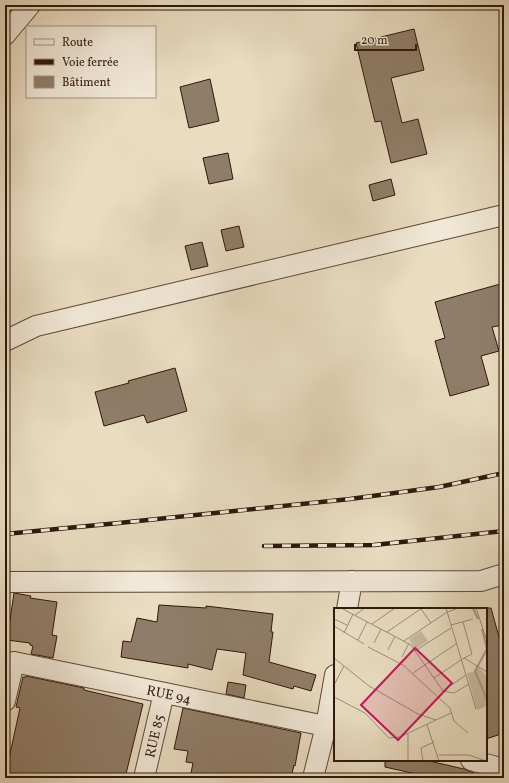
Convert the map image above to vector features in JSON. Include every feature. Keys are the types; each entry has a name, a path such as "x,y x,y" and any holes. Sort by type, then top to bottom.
{"street":[{"path":"5,35 30,5"},
{"path":"5,341 36,326 504,216"},
{"path":"5,582 480,581 504,574"},
{"path":"347,608 352,581"},
{"path":"5,701 10,664"},
{"name":"RUE 94","path":"10,664 164,693 330,727"},
{"path":"313,778 330,727 334,685"},
{"name":"RUE 85","path":"144,778 164,693"},
{"path":"478,767 504,769"}],"building":[{"path":"414,29 424,70 391,78 402,123 418,119 427,154 391,163 381,121 375,122 356,43"},
{"path":"210,79 219,121 189,128 180,87"},
{"path":"228,153 233,179 209,184 203,158"},
{"path":"391,179 395,195 373,201 369,185"},
{"path":"239,226 244,247 226,251 221,230"},
{"path":"202,242 208,266 191,270 185,246"},
{"path":"504,283 504,325 492,327 499,351 481,356 489,385 450,396 435,341 445,338 435,302"},
{"path":"175,368 187,411 147,423 144,415 104,426 95,392"},
{"path":"14,593 31,596 30,598 57,602 52,635 57,636 53,658 31,654 33,646 30,645 30,643 7,640"},
{"path":"159,605 206,608 206,606 273,614 271,632 273,632 269,662 316,675 311,691 294,686 293,689 243,675 246,653 217,649 212,670 188,664 188,668 121,657 123,641 131,642 137,618 157,622"},
{"path":"487,608 491,608 504,655 504,733 487,739"},
{"path":"26,676 84,688 84,690 143,704 125,778 18,778 19,775 6,772 20,708 16,707 23,677"},
{"path":"228,682 246,685 244,698 226,694"},
{"path":"183,708 301,733 295,766 294,765 291,778 190,778 193,763 186,762 188,751 174,749"},
{"path":"385,761 429,761 464,769 474,773 474,778 434,778 385,767"}],"railway":[{"path":"5,534 350,499 439,487 504,473"},
{"path":"264,546 374,545 504,531"}]}
